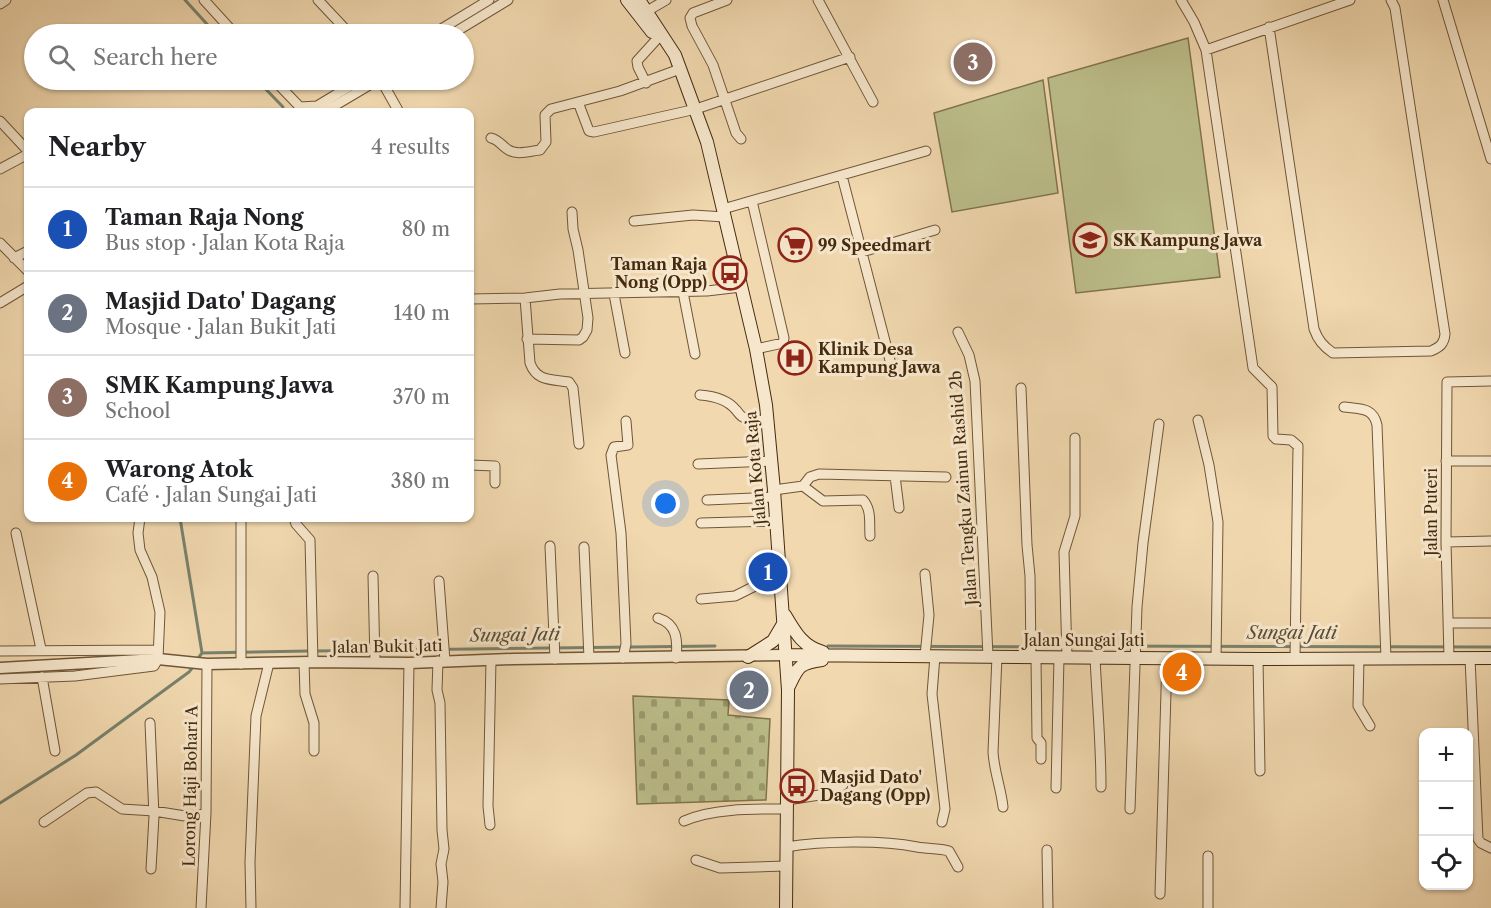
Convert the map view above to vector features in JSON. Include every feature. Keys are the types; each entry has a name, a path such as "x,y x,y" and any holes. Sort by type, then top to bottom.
{"main road":[{"name":"Jalan Kota Raja","path":"627,0 643,13 657,39 679,66 696,109 707,142 756,349 768,420 772,461 788,690 786,908"},
{"path":"639,0 643,13 675,55 679,66"},
{"path":"748,657 773,641 783,617 812,649 837,655"},
{"name":"Jalan Sungai Jati","path":"786,655 928,651 1032,652 1063,657 1095,657 1135,650 1167,658 1217,651 1258,659 1295,651 1359,658 1386,650 1448,651 1470,658 1491,658"},
{"path":"788,690 795,671 799,667 837,655"}],"street":[{"path":"0,4 6,0"},
{"path":"204,0 226,24"},
{"path":"318,0 341,24"},
{"path":"446,24 473,4 489,0"},
{"path":"468,24 508,0"},
{"path":"643,13 666,0"},
{"path":"727,0 693,13 690,18 713,65 736,133 741,139"},
{"path":"818,0 873,102"},
{"path":"1181,0 1206,50 1253,368 1272,387 1273,436 1276,439 1291,440 1298,446 1295,651"},
{"path":"1206,50 1350,0"},
{"path":"1269,27 1314,329 1318,340 1333,353 1431,351 1444,341 1445,334 1395,8 1390,0"},
{"path":"1443,0 1491,159"},
{"path":"646,83 637,61 657,39"},
{"path":"578,102 585,126 589,131 594,132 696,109 850,57"},
{"path":"491,138 497,139 508,150 515,153 540,150 546,142 545,116 551,109 646,83 679,66"},
{"path":"284,90 300,107 317,106 343,90"},
{"path":"331,108 362,90"},
{"path":"386,90 397,108"},
{"path":"0,121 24,148"},
{"path":"634,221 724,213 752,201 926,151"},
{"path":"0,169 24,154"},
{"path":"842,176 892,368"},
{"path":"752,201 784,338 783,343 756,349"},
{"path":"527,339 579,340 587,330 588,318 572,212"},
{"path":"862,252 935,230"},
{"path":"0,243 24,267"},
{"path":"14,258 24,253"},
{"path":"474,299 525,298 560,294 707,291 741,286"},
{"path":"0,303 24,288"},
{"path":"683,292 695,354"},
{"path":"614,294 625,353"},
{"path":"525,298 527,339 533,373 539,377 569,382 573,388 579,444"},
{"name":"Jalan Tengku Zainun Rashid 2b","path":"958,332 969,355 975,381 990,652 993,753 994,768 1002,790 1003,807"},
{"name":"Jalan Puteri","path":"1448,651 1447,382 1491,381"},
{"path":"1021,388 1032,652 1037,738 1041,743 1041,759"},
{"path":"700,395 726,401 742,417 752,420 768,420"},
{"path":"1344,407 1368,410 1375,416 1377,425 1386,650"},
{"path":"1198,420 1209,465 1218,522 1217,651"},
{"path":"624,651 621,533 611,455 614,447 628,445 626,421"},
{"path":"1130,809 1135,650 1143,543 1158,424"},
{"path":"1056,788 1063,657 1064,552 1075,516 1075,438"},
{"path":"698,464 772,461"},
{"path":"1446,461 1491,461"},
{"path":"474,465 495,466 495,483"},
{"path":"706,501 775,494 803,486 810,477 819,474 946,477"},
{"path":"895,476 899,507"},
{"path":"803,486 823,501 863,500 867,504 869,513 870,536"},
{"path":"701,523 777,521"},
{"path":"0,679 154,666 158,655 160,612 152,577 140,550 139,522"},
{"path":"241,522 241,659"},
{"path":"295,522 310,540 309,662 305,694 314,723 314,751"},
{"path":"16,533 41,650"},
{"path":"1446,542 1491,541"},
{"path":"550,546 555,652"},
{"path":"584,547 589,651"},
{"path":"925,574 929,615 928,651 945,809 942,822"},
{"path":"373,576 374,654"},
{"path":"701,599 735,596 759,584 781,580"},
{"path":"439,581 443,655 437,690 440,703 441,830 444,849 441,864 443,882 441,908"},
{"path":"658,618 666,620 672,626 677,649"},
{"path":"1449,623 1491,623"},
{"name":"Jalan Bukit Jati","path":"0,668 158,655 188,663 205,664 241,659 270,663 309,662 374,654 409,663 443,655 491,660 555,652 677,649 748,657 786,655"},
{"path":"0,651 41,650 158,655"},
{"path":"1095,657 1101,744 1101,788"},
{"path":"1160,894 1167,658"},
{"path":"1359,658 1358,706 1370,726"},
{"path":"1470,658 1478,838 1481,843 1491,848"},
{"path":"1258,659 1260,771"},
{"path":"490,825 488,806 491,660"},
{"path":"250,908 256,716 270,663"},
{"path":"405,908 409,663"},
{"name":"Lorong Haji Bohari A","path":"201,908 206,813 205,664"},
{"path":"42,677 55,751"},
{"path":"150,723 154,811 151,869"},
{"path":"684,821 698,814 787,805 826,794 843,785"},
{"path":"44,822 87,793 96,792 122,809 191,817 206,813"},
{"path":"786,847 807,844 936,847 949,851 958,867"},
{"path":"1047,850 1048,908"},
{"path":"1208,856 1208,908"},
{"path":"696,860 720,868 786,866"}],"green space":[{"path":"1188,38 1220,277 1076,293 1048,78"},
{"path":"1043,80 1058,193 952,212 934,113"},
{"path":"633,696 729,700 728,715 770,719 766,800 637,804"}],"waterway":[{"path":"185,0 207,24"},
{"path":"267,90 283,108"},
{"path":"181,522 202,653"},
{"name":"Sungai Jati","path":"316,651 715,646"},
{"name":"Sungai Jati","path":"828,646 1061,647"},
{"name":"Sungai Jati","path":"1092,646 1491,647"},
{"name":"Sungai Jati","path":"202,653 308,651"},
{"name":"Sungai Jati","path":"196,661 202,653"},
{"name":"Sungai Jati","path":"0,803 76,755 193,667"}],"place":[{"name":"SMK Kampung Jawa","path":"973,62"},
{"name":"SK Kampung Jawa","path":"1090,240"},
{"name":"99 Speedmart","path":"795,245"},
{"name":"Taman Raja Nong (Opp)","path":"730,273"},
{"name":"Klinik Desa Kampung Jawa","path":"795,358"},
{"name":"Taman Raja Nong","path":"768,572"},
{"name":"Warong Atok","path":"1182,672"},
{"name":"Masjid Dato' Dagang","path":"749,690"},
{"name":"Masjid Dato' Dagang (Opp)","path":"797,786"}]}
